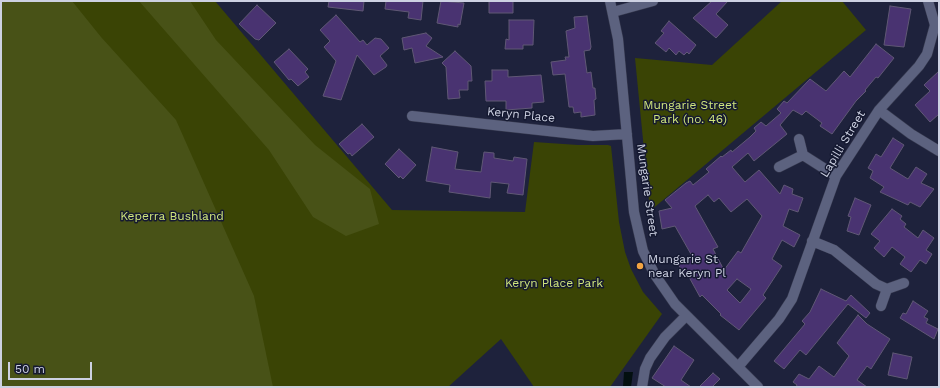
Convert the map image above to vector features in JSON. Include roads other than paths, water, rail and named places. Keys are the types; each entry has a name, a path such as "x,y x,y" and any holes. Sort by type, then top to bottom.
{"street":[{"name":"Mungarie Street","path":"610,1 618,39 634,212 640,241 648,263 660,285 686,316 758,387"},
{"path":"613,12 653,1"},
{"name":"Lapilli Street","path":"738,367 779,319 792,299 836,176 879,110 919,66 931,44 937,25 928,1"},
{"path":"879,110 911,134 939,151"},
{"name":"Keryn Place","path":"412,116 593,136 626,134"},
{"path":"799,139 803,155 836,176"},
{"path":"779,167 803,155"},
{"path":"812,241 834,250 876,284 887,289 904,283"},
{"path":"881,306 887,289"},
{"path":"642,387 645,369 650,358 665,337 686,316"}],"place":[{"name":"Mungarie St near Keryn Pl","path":"640,266"}],"park label":[{"name":"Mungarie Street Park (no. 46)","path":"690,112"},
{"name":"Keperra Bushland","path":"172,216"},
{"name":"Keryn Place Park","path":"554,283"}]}
